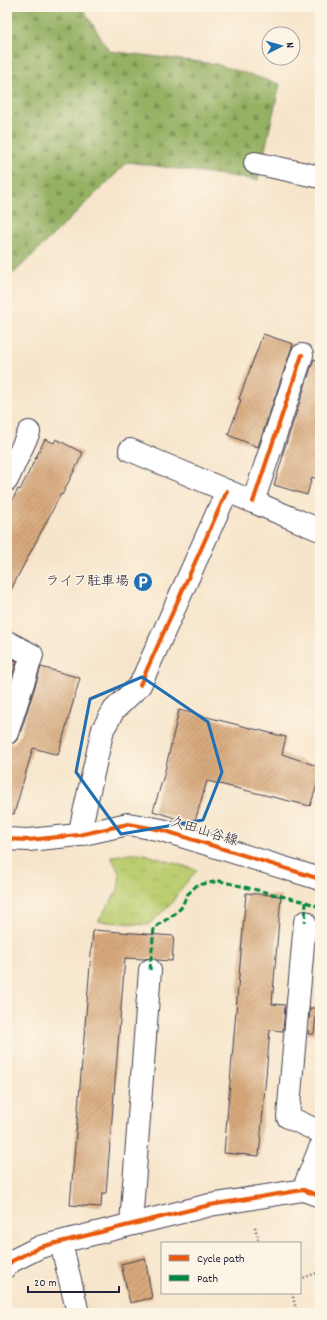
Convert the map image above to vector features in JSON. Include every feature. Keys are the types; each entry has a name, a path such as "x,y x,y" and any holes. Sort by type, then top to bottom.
{"street":[{"path":"255,163 320,178"},
{"path":"253,502 302,356"},
{"path":"7,480 29,432"},
{"path":"130,450 320,530"},
{"path":"79,835 103,729 114,710 140,685 227,491"},
{"path":"7,642 32,655 7,733"},
{"name":"久田山谷線","path":"7,840 28,840 79,835 128,824 162,830 320,879"},
{"path":"306,922 288,1117 320,1132"},
{"path":"131,1224 150,970"},
{"path":"7,1266 12,1261 40,1247 210,1205 312,1193 320,1148"},
{"path":"60,1242 78,1313"}],"path":[{"path":"255,1227 259,1242"},
{"path":"301,1279 320,1272"},
{"path":"292,1294 297,1313"}],"highlighted area":[{"path":"142,677 208,722 222,772 203,820 121,834 76,772 90,699"}],"green space":[{"path":"7,7 82,7 109,51 216,64 280,84 258,180 128,162 13,274 7,273"},
{"path":"141,853 197,870 180,890 171,904 148,925 98,921 118,890 120,875 111,856"}],"building":[{"path":"263,334 293,344 258,447 228,435 241,400 239,399"},
{"path":"314,359 320,361 320,480 312,477 307,495 274,485"},
{"path":"45,439 54,443 56,439 83,453 7,597 7,511 18,489 20,490"},
{"path":"7,657 17,661 7,692"},
{"path":"41,667 80,678 58,755 33,748 14,814 7,813 7,745 15,742 19,737"},
{"path":"179,710 286,737 282,754 320,767 320,776 310,806 207,781 194,824 153,811 164,775"},
{"path":"246,893 281,896 272,1004 285,1005 283,1031 270,1030 259,1156 224,1153"},
{"path":"93,930 174,936 172,961 151,958 125,958 106,1193 102,1193 101,1207 70,1205"},
{"path":"310,1008 317,1008 314,1034 308,1034"},
{"path":"145,1258 152,1298 130,1303 121,1264"}],"marked path":[{"path":"150,970 154,928 181,908 187,895 197,885 220,881 306,902 305,922"},
{"path":"306,902 320,907"}],"cycle path":[{"path":"253,502 302,355"},
{"path":"140,685 227,491"},
{"path":"7,839 28,840 79,835 128,824 162,830 320,879"},
{"path":"7,1266 12,1261 40,1247 210,1205 303,1190 320,1196"}],"place":[{"name":"ライフ駐車場","path":"143,582"}]}
